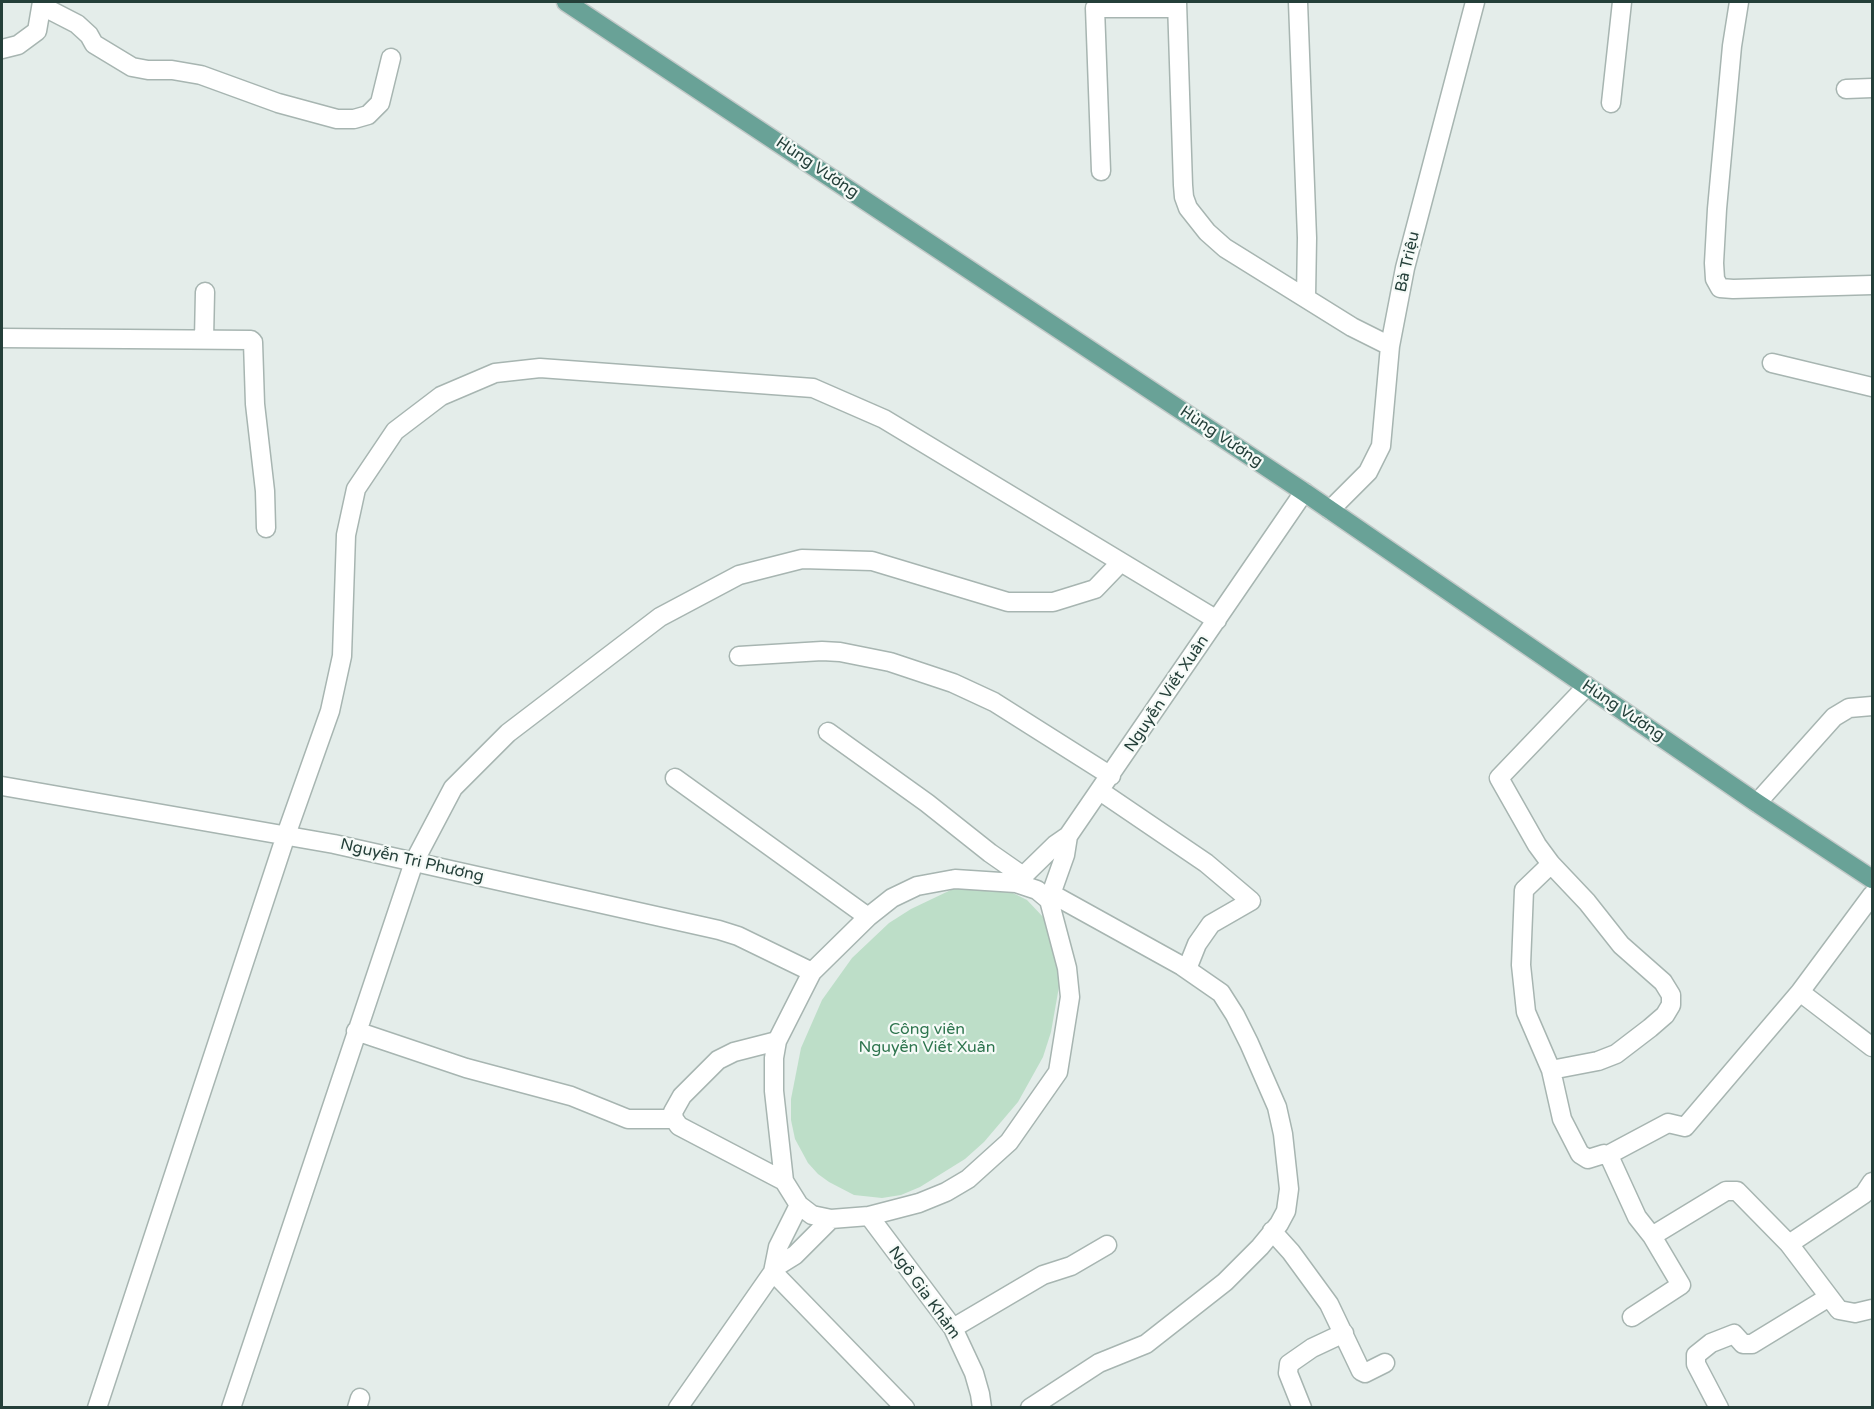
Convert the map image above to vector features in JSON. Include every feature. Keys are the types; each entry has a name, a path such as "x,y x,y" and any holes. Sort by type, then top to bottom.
{"main road":[{"name":"Hùng Vương","path":"566,2 1304,492 1757,803 1872,879"}],"street":[{"path":"1298,2 1307,238 1305,297"},
{"name":"Bà Triệu","path":"1330,510 1368,472 1381,446 1390,346 1405,268 1475,2"},
{"path":"1611,103 1622,2"},
{"path":"1739,2 1732,45 1717,209 1715,279 1720,288 1733,289 1872,285"},
{"path":"2,49 18,45 37,31 42,4 77,24 89,35 94,44 132,67 201,75 278,103 337,118 354,119 368,116 381,103 391,58"},
{"path":"1101,171 1095,5 1177,5 1183,185 1188,208 1207,232 1224,248 1352,327 1390,346"},
{"path":"1845,89 1872,88"},
{"path":"204,339 205,292"},
{"path":"2,338 251,340 253,342 255,404 266,528"},
{"path":"1772,363 1872,387"},
{"path":"97,1407 286,835 330,711 342,656 346,535 356,489 395,432 441,396 495,373 540,368 813,388 884,419 1217,620"},
{"name":"Nguyễn Viết Xuân","path":"1019,879 1068,836 1106,784 1304,492"},
{"path":"231,1407 414,862 453,788 508,733 660,617 738,575 802,559 872,561 1008,602 1053,602 1095,589 1121,562"},
{"path":"739,656 840,652 890,662 953,683 994,702 1106,784 1251,901 1211,924 1197,944 1187,969"},
{"path":"1551,1070 1598,1061 1616,1054 1665,1015 1671,1005 1671,995 1663,982 1621,945 1587,902 1551,864 1533,838 1499,778 1587,686"},
{"path":"1757,803 1834,717 1849,708 1872,706"},
{"path":"828,732 927,803 1019,879 1187,969 1214,986 1228,1002 1277,1107 1289,1189 1286,1211 1272,1231 1225,1282 1154,1339 1138,1349 1099,1363 1030,1407"},
{"path":"675,778 868,917"},
{"name":"Nguyễn Tri Phương","path":"2,786 369,851 719,930 738,936 812,972"},
{"path":"1019,879 955,879 917,886 892,898 868,917 812,972 777,1041 774,1058 774,1091 784,1181 799,1205 812,1215 831,1219 869,1216 919,1203 946,1192 968,1179 1009,1142 1058,1072 1070,998 1067,968 1050,897 1065,855 1068,836"},
{"path":"1551,864 1524,890 1521,965 1526,1012 1551,1070 1562,1119 1580,1154 1588,1160 1608,1155 1668,1123 1685,1127 1800,992 1872,895"},
{"path":"1800,992 1872,1047"},
{"path":"356,1031 466,1068 571,1096 628,1119 674,1119"},
{"path":"777,1041 734,1052 718,1060 682,1096 673,1112 674,1119 679,1126 688,1132 784,1181"},
{"path":"1608,1155 1636,1217 1652,1236 1681,1285 1632,1317"},
{"path":"1652,1236 1726,1191 1737,1191 1789,1244 1839,1310 1846,1313 1872,1309"},
{"path":"1789,1244 1870,1193"},
{"path":"773,1270 778,1247 799,1205"},
{"name":"Ngô Gia Khảm","path":"869,1216 953,1328 974,1373 982,1407"},
{"path":"678,1407 773,1270 795,1255 831,1219"},
{"path":"1272,1231 1292,1252 1329,1304 1362,1373 1385,1363"},
{"path":"953,1328 1043,1275 1071,1266 1107,1245"},
{"path":"773,1270 905,1407"},
{"path":"1719,1407 1696,1364 1696,1355 1711,1343 1732,1335 1736,1335 1743,1344 1752,1344 1829,1297"},
{"path":"1302,1407 1288,1373 1289,1364 1312,1348 1344,1333"}],"green space":[{"name":"Công viên Nguyễn Viết Xuân","path":"955,888 1005,889 1027,900 1045,919 1057,943 1060,981 1051,1032 1043,1057 1018,1102 984,1142 965,1159 920,1187 901,1195 882,1198 854,1195 818,1174 808,1163 795,1139 791,1120 791,1099 801,1048 822,1000 852,958 889,923 911,909"}]}
